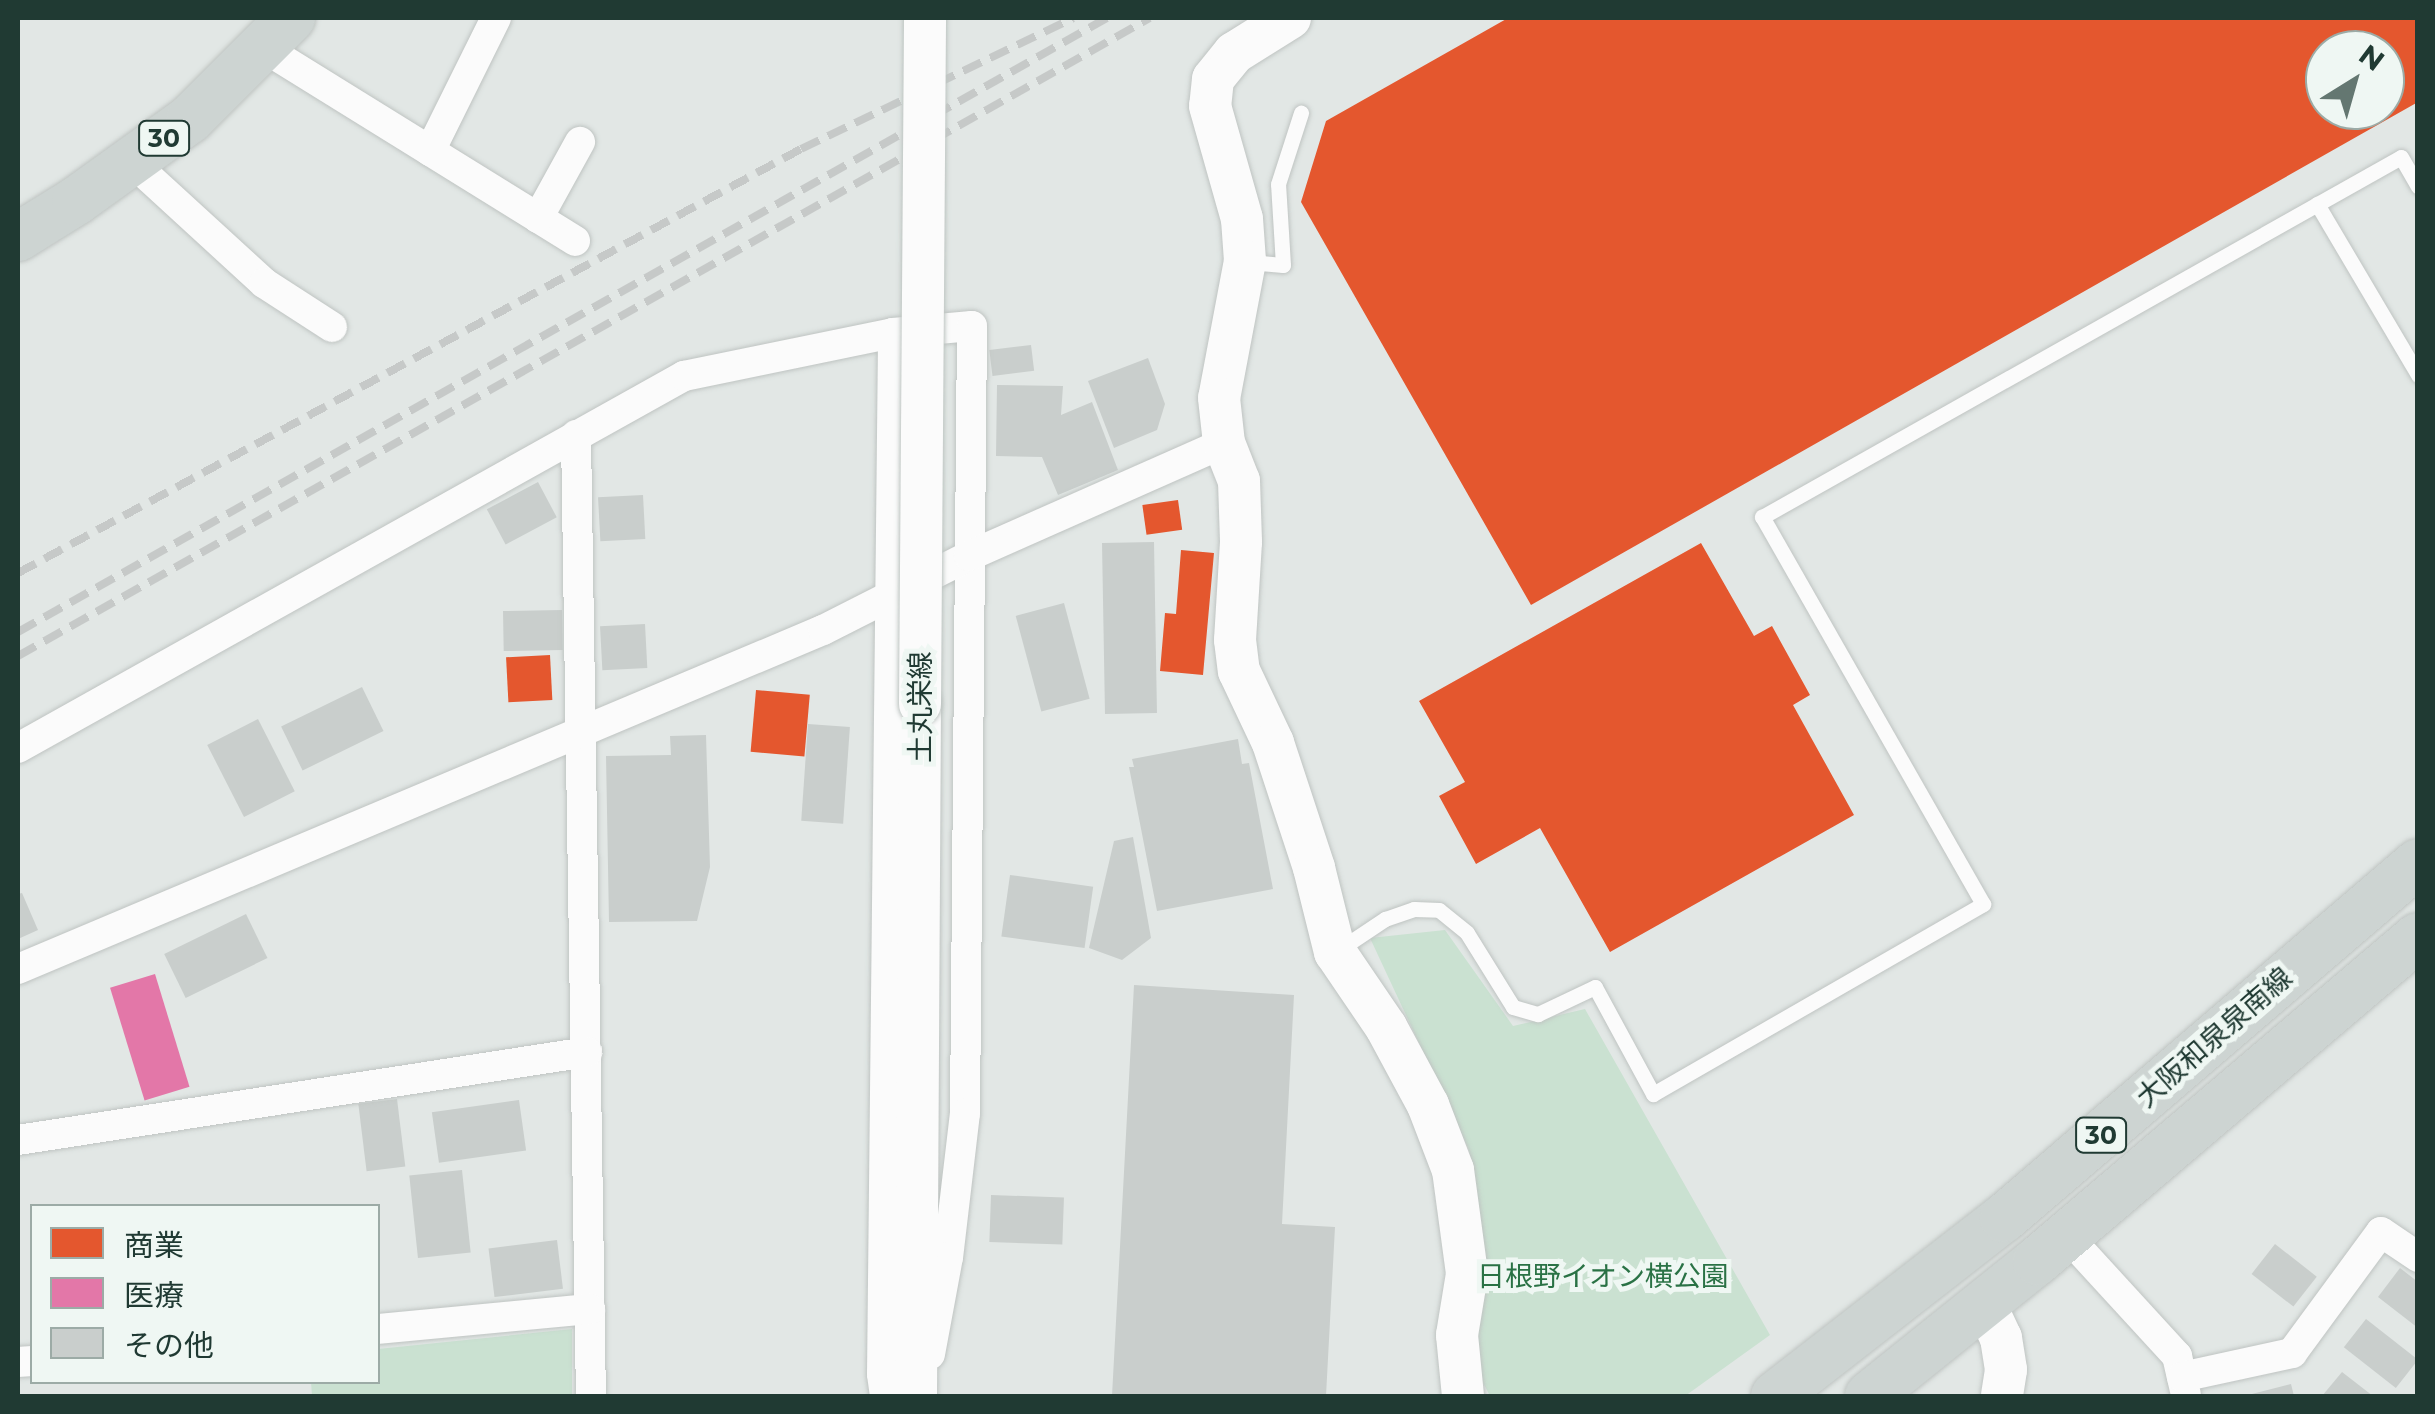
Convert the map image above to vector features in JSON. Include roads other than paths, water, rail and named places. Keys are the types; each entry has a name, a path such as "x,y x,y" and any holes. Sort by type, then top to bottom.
{"main road":[{"name":"30","path":"18,237 190,119 278,32"},
{"name":"大阪和泉泉南線","path":"1775,1396 2004,1218 2418,863"},
{"name":"大阪和泉泉南線","path":"1869,1396 2067,1236 2418,936"}],"street":[{"path":"430,151 496,18"},
{"name":"土丸栄線","path":"919,1396 926,18"},
{"path":"1290,18 1234,53 1213,79 1210,106 1242,218 1245,261 1221,382 1224,443 1239,481 1241,542 1234,640 1239,671 1272,742 1314,868 1335,952 1386,1027 1428,1105 1453,1170 1467,1274 1457,1335 1463,1396"},
{"path":"278,32 430,151 575,241"},
{"path":"538,218 580,142"},
{"path":"132,162 264,283 332,326"},
{"path":"18,748 102,705 684,376 894,332 972,326 965,1113 948,1257 919,1396"},
{"path":"885,1396 882,1374 894,332"},
{"path":"576,435 591,1396"},
{"path":"18,969 823,630 969,556 1224,443"},
{"path":"18,1140 587,1052"},
{"path":"2067,1236 2178,1356 2184,1386 2292,1354 2381,1232 2418,1257"},
{"path":"1985,1304 2002,1338 2006,1370 2002,1396"},
{"path":"380,1329 590,1309"}],"lane":[{"path":"1245,261 1284,265 1278,184 1301,113"},
{"path":"1335,952 1385,919 1414,909 1440,910 1467,933 1513,1007 1538,1014 1596,987 1654,1094 1983,904 1762,518 2401,157 2418,186"},
{"path":"2318,204 2418,375"}],"railway":[{"path":"18,573 801,149 1073,18"},
{"path":"18,632 1107,18"},
{"path":"18,656 1150,18"}],"park label":[{"name":"日根野イオン横公園","path":"1603,1276"}]}
